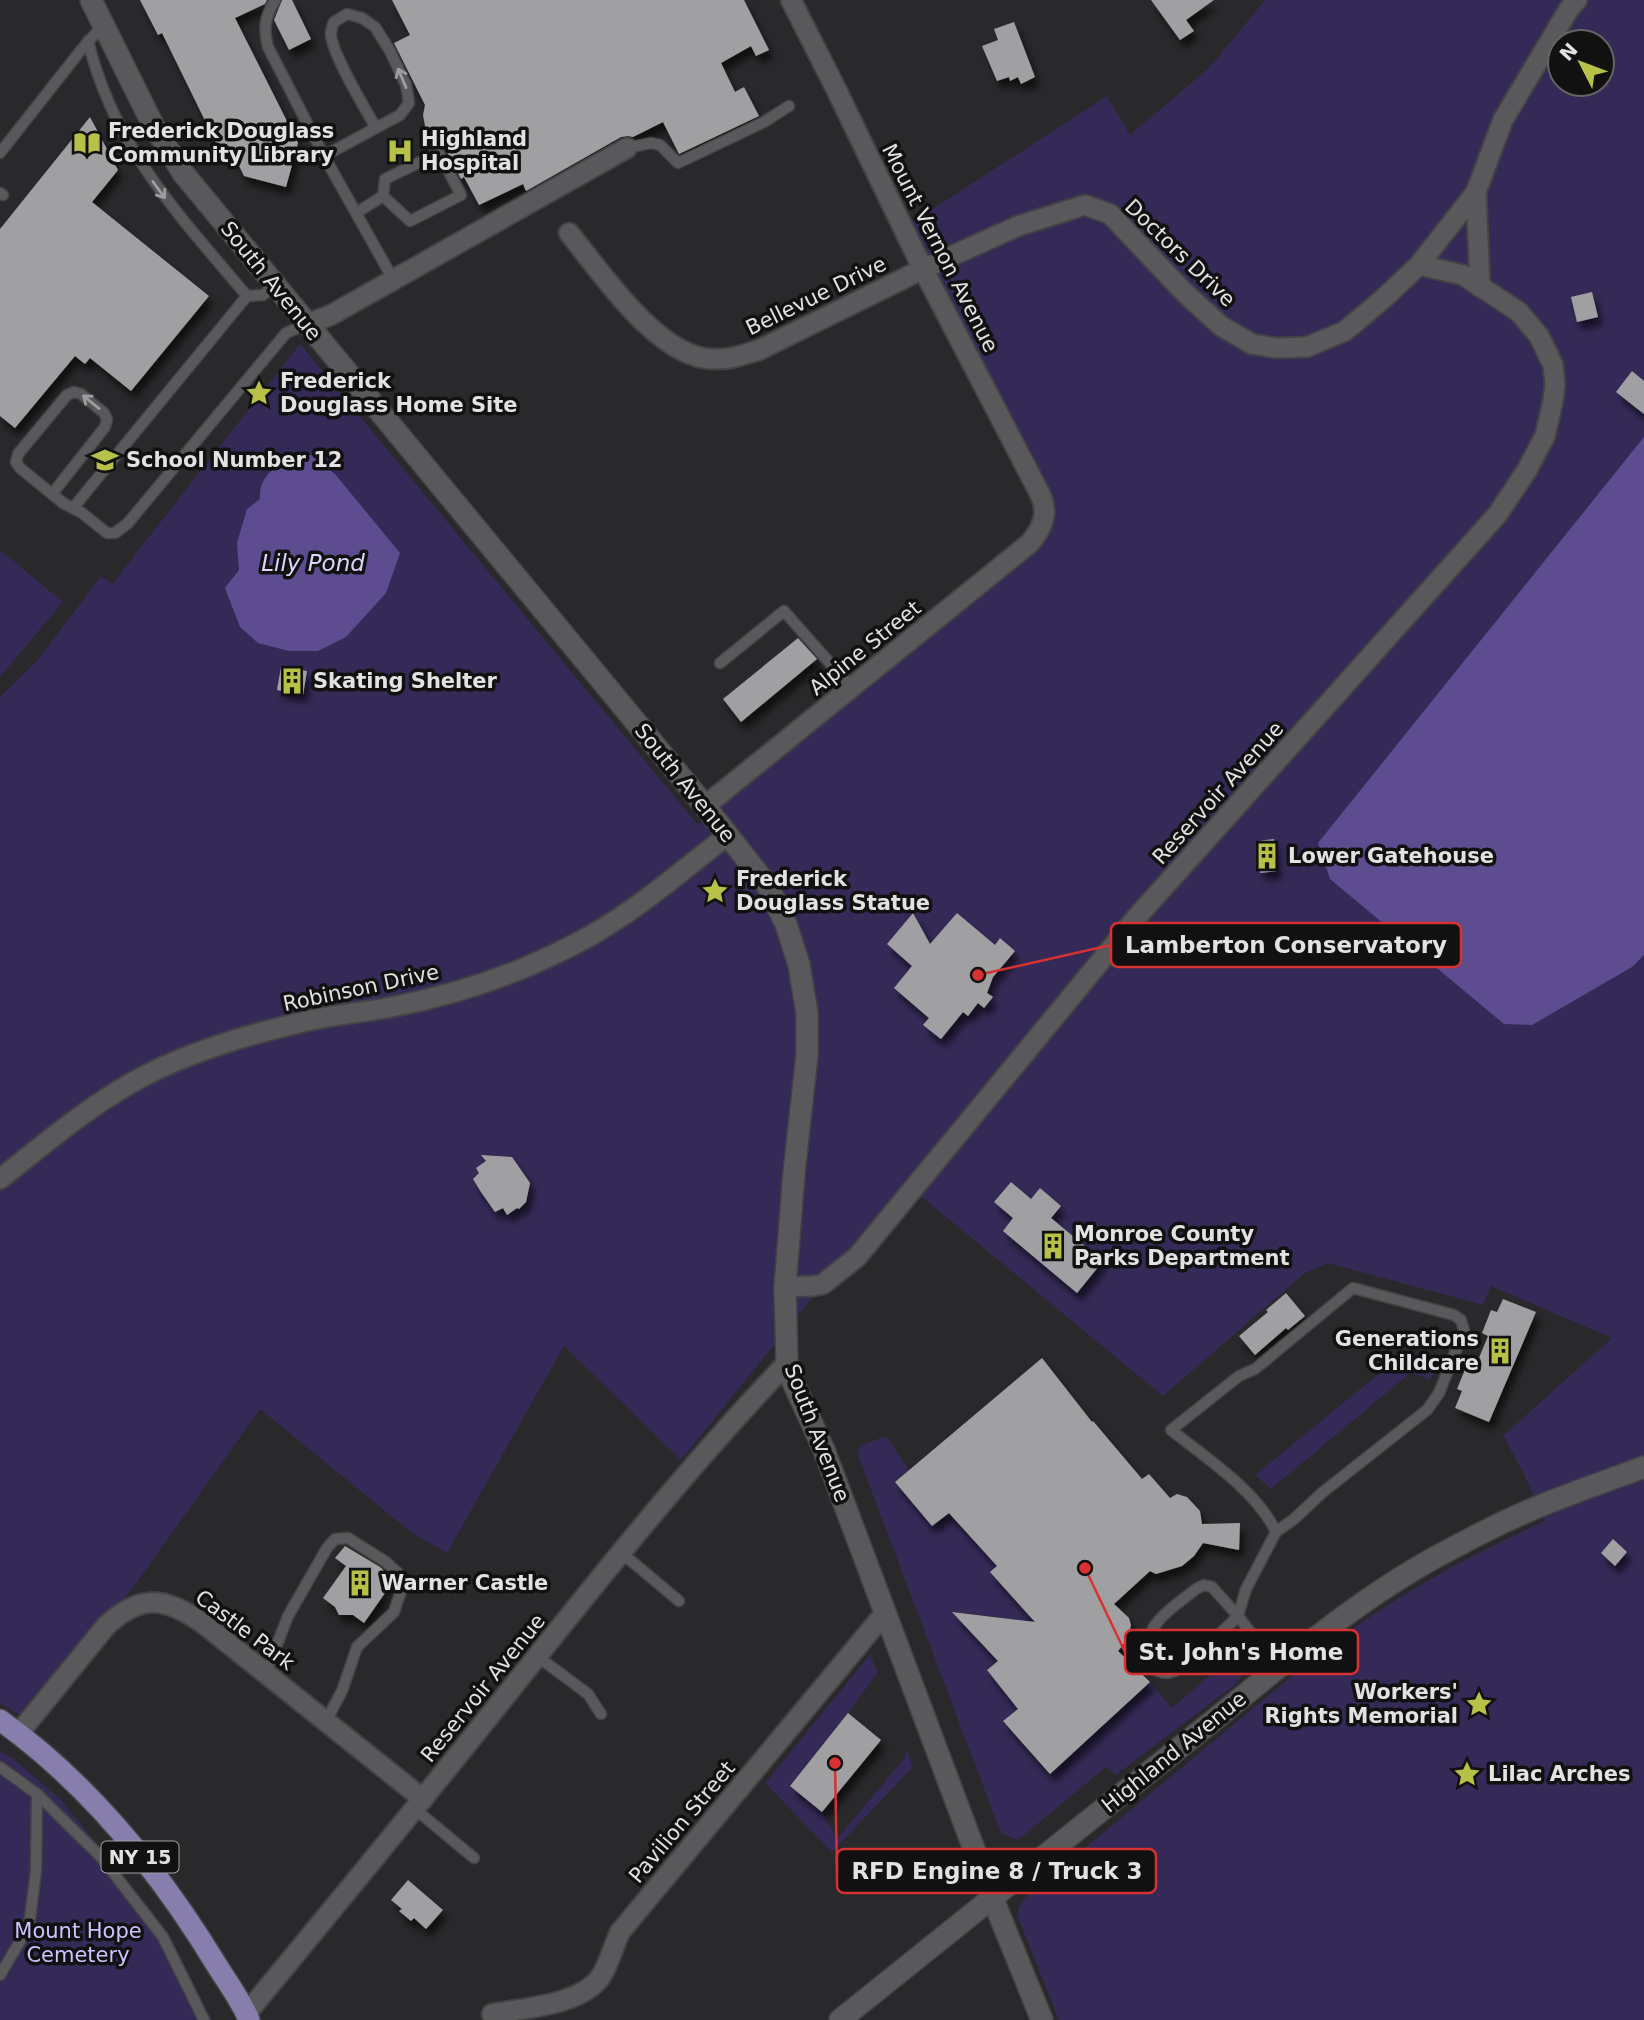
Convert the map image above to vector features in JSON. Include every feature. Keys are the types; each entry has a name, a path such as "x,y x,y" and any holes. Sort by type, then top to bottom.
{"main road":[{"name":"South Avenue","path":"91,0 153,125 183,173 705,806 767,885 786,924 799,965 807,1013 807,1055 785,1287 787,1363 824,1450 992,1897 1042,2020"},
{"name":"Highland Avenue","path":"846,2018 992,1897 1278,1669 1380,1593 1434,1558 1539,1506 1644,1467"},
{"name":"NY 15","path":"0,1720 50,1760 121,1832 204,1944 247,2017"}],"street":[{"name":"Mount Vernon Avenue","path":"790,0 923,269 1044,501 1045,517"},
{"path":"1480,287 1476,192 1503,120 1577,0"},
{"path":"307,324 331,314 627,148"},
{"name":"Doctors Drive","path":"923,269 1018,226 1085,205 1110,214 1185,293 1221,326 1252,344 1276,348 1307,346 1345,331 1382,299 1419,265 1476,192"},
{"name":"Bellevue Drive","path":"569,233 641,321 662,339 685,352 710,359 734,358 759,350 923,269"},
{"name":"Reservoir Avenue","path":"785,1287 823,1284 858,1257 1136,918 1497,515 1527,470 1545,436 1553,407 1553,365 1539,336 1519,312 1463,275 1419,265"},
{"name":"Alpine Street","path":"705,806 1030,543 1045,517"},
{"name":"Robinson Drive","path":"0,1179 90,1109 134,1082 191,1055 305,1021 435,997 519,970 564,949 597,932 639,903 728,835"},
{"name":"Reservoir Avenue","path":"247,2017 616,1558 787,1363"},
{"name":"Castle Park","path":"19,1733 120,1612 135,1604 153,1602 171,1605 187,1611 326,1721 419,1804"},
{"name":"Pavilion Street","path":"492,2014 575,1996 590,1987 602,1975 620,1932 885,1613"}],"lane":[{"path":"275,0 264,30 268,47 324,156 393,279"},
{"path":"324,156 376,128 400,115 409,103 406,85 375,27 362,18 347,14 334,22 332,44 376,128"},
{"path":"0,153 88,41 104,25"},
{"path":"88,41 106,97 144,170 247,296"},
{"path":"627,148 651,143 660,145 678,163 764,122 789,106"},
{"path":"356,214 383,196 385,179 439,153 461,195 410,221 383,196"},
{"path":"73,508 247,296 262,295 276,285"},
{"path":"52,494 105,427 107,419 104,412 81,394 74,392 67,395 18,454 16,462 52,494 107,533 115,533 122,529 286,334 307,324"},
{"path":"720,663 784,611 852,688"},
{"path":"1276,1532 1259,1506 1171,1430 1239,1376 1255,1368 1353,1288 1454,1315 1461,1320 1464,1329 1439,1393 1427,1410 1276,1532 1246,1589 1238,1615 1202,1650 1173,1672 1164,1674 1154,1669 1147,1658 1148,1636 1155,1624 1196,1589 1212,1587 1238,1615 1278,1669"},
{"path":"266,1673 288,1616 327,1548 335,1539 348,1538 386,1562 398,1573 401,1591 394,1612 357,1647 342,1691 326,1721"},
{"path":"616,1558 629,1559 680,1601"},
{"path":"537,1656 588,1694 601,1714"},
{"path":"0,1767 37,1794 101,1857 163,1937 204,2020"},
{"path":"0,1975 29,1926 36,1871 37,1794"},
{"path":"419,1804 474,1858"}],"green space":[{"path":"1265,0 1644,0 1644,2020 1059,2020 1017,1915 1026,1897 1326,1648 1432,1578 1545,1521 1503,1436 1612,1338 1491,1286 1483,1305 1328,1263 1305,1273 1163,1396 905,1183 681,1460 564,1346 447,1553 412,1533 260,1409 133,1588 46,1692 27,1712 18,1714 0,1703 0,697 37,661 101,576 112,584 300,344 698,825 1038,549 1052,521 1053,507 1049,490 984,369 911,223 1107,96 1130,135 1209,68"},
{"path":"0,550 63,602 0,677"},
{"path":"1408,1350 1436,1363 1431,1379 1409,1374 1271,1489 1255,1475"},
{"path":"886,1436 909,1470 895,1482 932,1526 949,1513 997,1566 990,1572 1038,1626 1025,1639 1005,1618 953,1612 998,1661 987,1670 1018,1709 1003,1722 1049,1774 1150,1682 1172,1708 1232,1656 1223,1644 1234,1636 1240,1638 1246,1655 1245,1666 1237,1683 1116,1775 1106,1767 1018,1840 1001,1833 859,1458 858,1451 862,1445"},
{"path":"870,1655 878,1672 790,1786 822,1812 837,1839 906,1756 905,1747 913,1767 832,1852 765,1783"},
{"name":"Mount Hope Cemetery","path":"0,1751 60,1799 126,1879 176,1949 212,2020 0,2020"}],"water":[{"path":"1644,437 1644,955 1632,967 1532,1025 1504,1024 1330,879 1318,843"},
{"name":"Lily Pond","path":"311,455 335,474 400,553 386,593 346,637 318,651 289,651 258,643 240,627 225,588 239,570 237,543 247,509 260,499 261,486 267,476 284,463"}],"building":[{"path":"140,0 267,0 265,4 235,18 298,143 286,187 244,176 231,149 218,147 162,33 158,35"},
{"path":"282,0 292,0 311,39 289,50 274,20"},
{"name":"Highland Hospital","path":"392,0 744,0 769,50 756,56 751,46 721,63 735,92 744,87 759,116 679,154 663,122 633,137 621,137 526,191 523,184 479,205 446,150 439,146 425,126 425,105 394,43 410,35"},
{"path":"1151,0 1214,0 1186,20 1194,31 1180,40"},
{"path":"1014,22 1035,77 1021,84 1018,77 1010,81 1009,77 997,81 982,46 998,40 994,29"},
{"path":"90,117 118,170 92,202 209,296 131,391 90,358 85,364 75,356 15,428 0,416 0,229"},
{"path":"1592,292 1598,317 1577,322 1571,297"},
{"path":"1632,371 1644,381 1644,414 1616,392"},
{"path":"798,638 817,659 741,722 723,699"},
{"name":"Skating Shelter","path":"281,667 307,671 303,695 277,690"},
{"name":"Lower Gatehouse","path":"1274,839 1277,871 1260,873 1258,841"},
{"path":"913,913 930,944 957,913 995,945 1000,938 1015,951 993,977 987,993 993,997 984,1008 978,1003 968,1016 963,1012 941,1039 923,1025 929,1018 894,988 912,966 887,944"},
{"path":"481,1155 512,1157 530,1183 526,1202 519,1209 507,1215 503,1208 495,1212 473,1179 479,1173 476,1168 486,1161"},
{"name":"Monroe County Parks Department","path":"1011,1182 1031,1199 1040,1188 1061,1206 1051,1218 1103,1261 1077,1293 1003,1231 1013,1218 994,1202"},
{"path":"1286,1293 1305,1316 1288,1330 1286,1328 1255,1355 1239,1336"},
{"name":"Generations Childcare","path":"1503,1299 1536,1312 1489,1422 1455,1408 1462,1391 1457,1389 1466,1367 1474,1370 1488,1336 1482,1333 1491,1310 1497,1312"},
{"path":"1042,1358 1092,1422 1142,1479 1149,1474 1170,1498 1177,1494 1187,1497 1200,1511 1202,1524 1240,1523 1239,1550 1203,1543 1194,1556 1182,1566 1156,1574 1150,1571 1114,1604 1129,1618 1131,1625 1128,1639 1118,1651 1150,1682 1050,1774 1003,1721 1018,1709 987,1670 998,1661 952,1612 1035,1622 990,1572 997,1566 949,1513 932,1526 895,1482"},
{"path":"1613,1539 1627,1552 1615,1566 1601,1553"},
{"name":"Warner Castle","path":"345,1546 380,1567 391,1577 381,1590 385,1593 364,1623 353,1615 339,1615 335,1607 323,1598 346,1566 335,1558"},
{"path":"848,1713 881,1740 822,1812 790,1786"},
{"path":"408,1880 443,1910 426,1929 414,1918 411,1921 391,1900"}],"place":[{"name":"Frederick Douglass Community Library","path":"87,143"},
{"name":"Highland Hospital","path":"400,151"},
{"name":"Frederick Douglass Home Site","path":"259,393"},
{"name":"School Number 12","path":"105,460"},
{"name":"Skating Shelter","path":"292,681"},
{"name":"Lower Gatehouse","path":"1267,856"},
{"name":"Frederick Douglass Statue","path":"715,891"},
{"name":"Lamberton Conservatory","path":"978,975"},
{"name":"Monroe County Parks Department","path":"1053,1246"},
{"name":"Generations Childcare","path":"1500,1351"},
{"name":"St. John's Home","path":"1085,1568"},
{"name":"Warner Castle","path":"360,1583"},
{"name":"Workers' Rights Memorial","path":"1479,1704"},
{"name":"RFD Engine 8 / Truck 3","path":"835,1763"},
{"name":"Lilac Arches","path":"1467,1774"}]}
